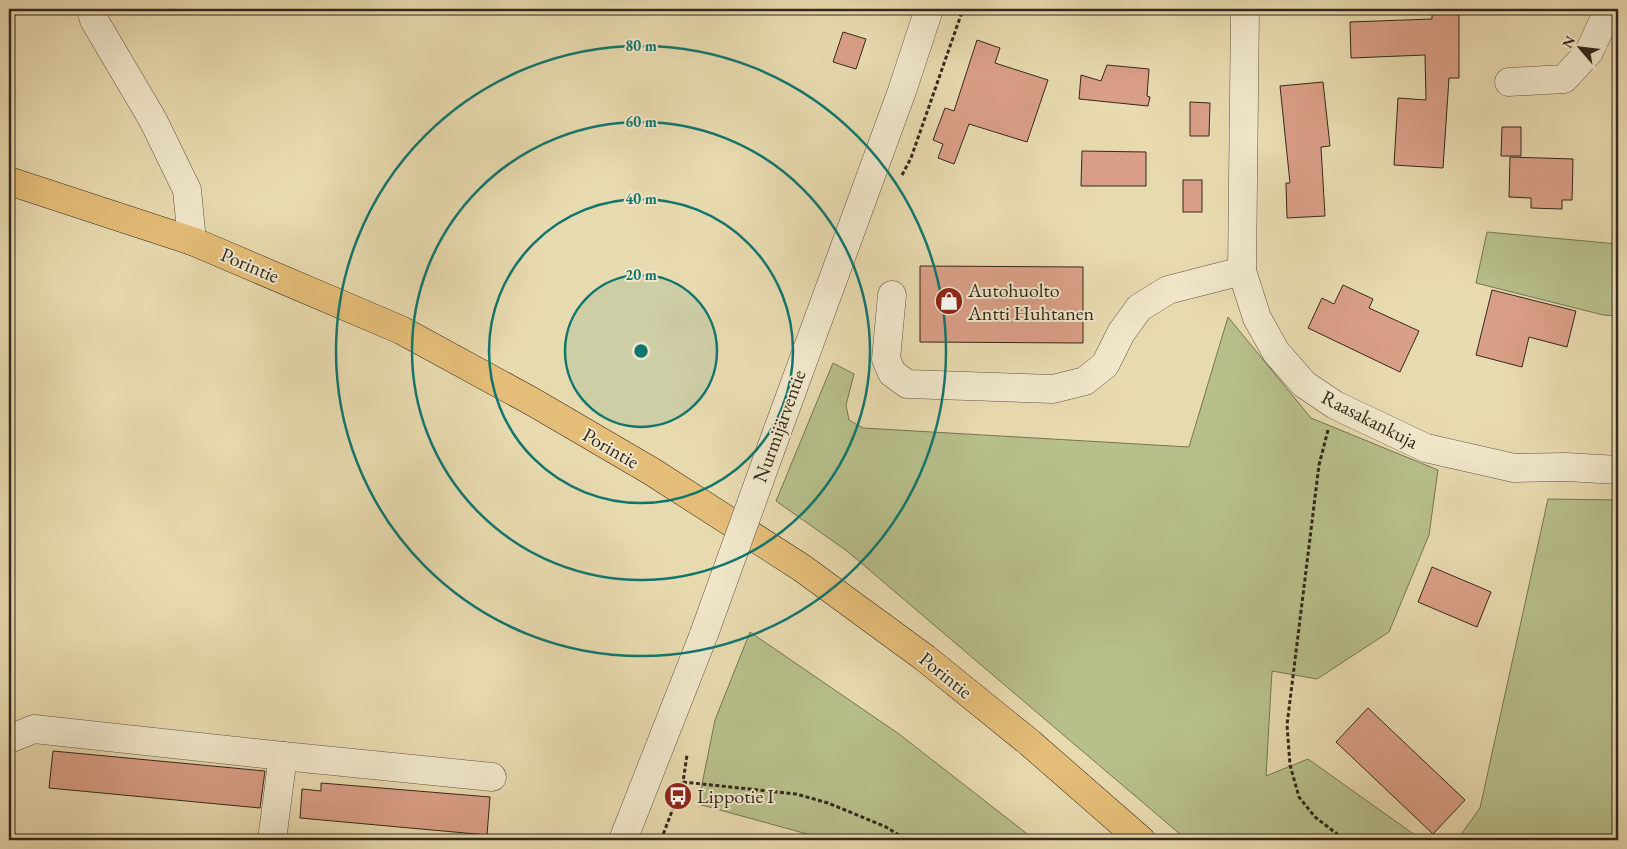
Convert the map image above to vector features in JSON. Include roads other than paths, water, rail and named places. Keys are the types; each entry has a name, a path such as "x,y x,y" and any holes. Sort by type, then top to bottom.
{"highway":[{"name":"Porintie","path":"9,181 192,240 401,330 533,402 651,471 802,568 925,658 1030,743 1141,840"}],"street":[{"path":"91,9 94,20 153,120 187,190 192,240"},
{"name":"Nurmijärventie","path":"623,840 704,634 902,91 929,9"},
{"name":"Raasakankuja","path":"1245,9 1242,271 1258,318 1276,352 1304,384 1335,405 1426,448 1514,468 1566,467 1618,470"},
{"path":"1509,82 1564,79 1589,52 1609,9"},
{"path":"892,295 886,359 892,373 907,384 1053,389 1085,382 1105,365 1121,333 1139,308 1168,290 1242,271"},
{"path":"9,739 34,729 492,777"},
{"path":"272,840 283,756"}],"place":[{"name":"Autohuolto Antti Huhtanen","path":"949,301"},
{"name":"Lippotie I","path":"678,796"}]}
